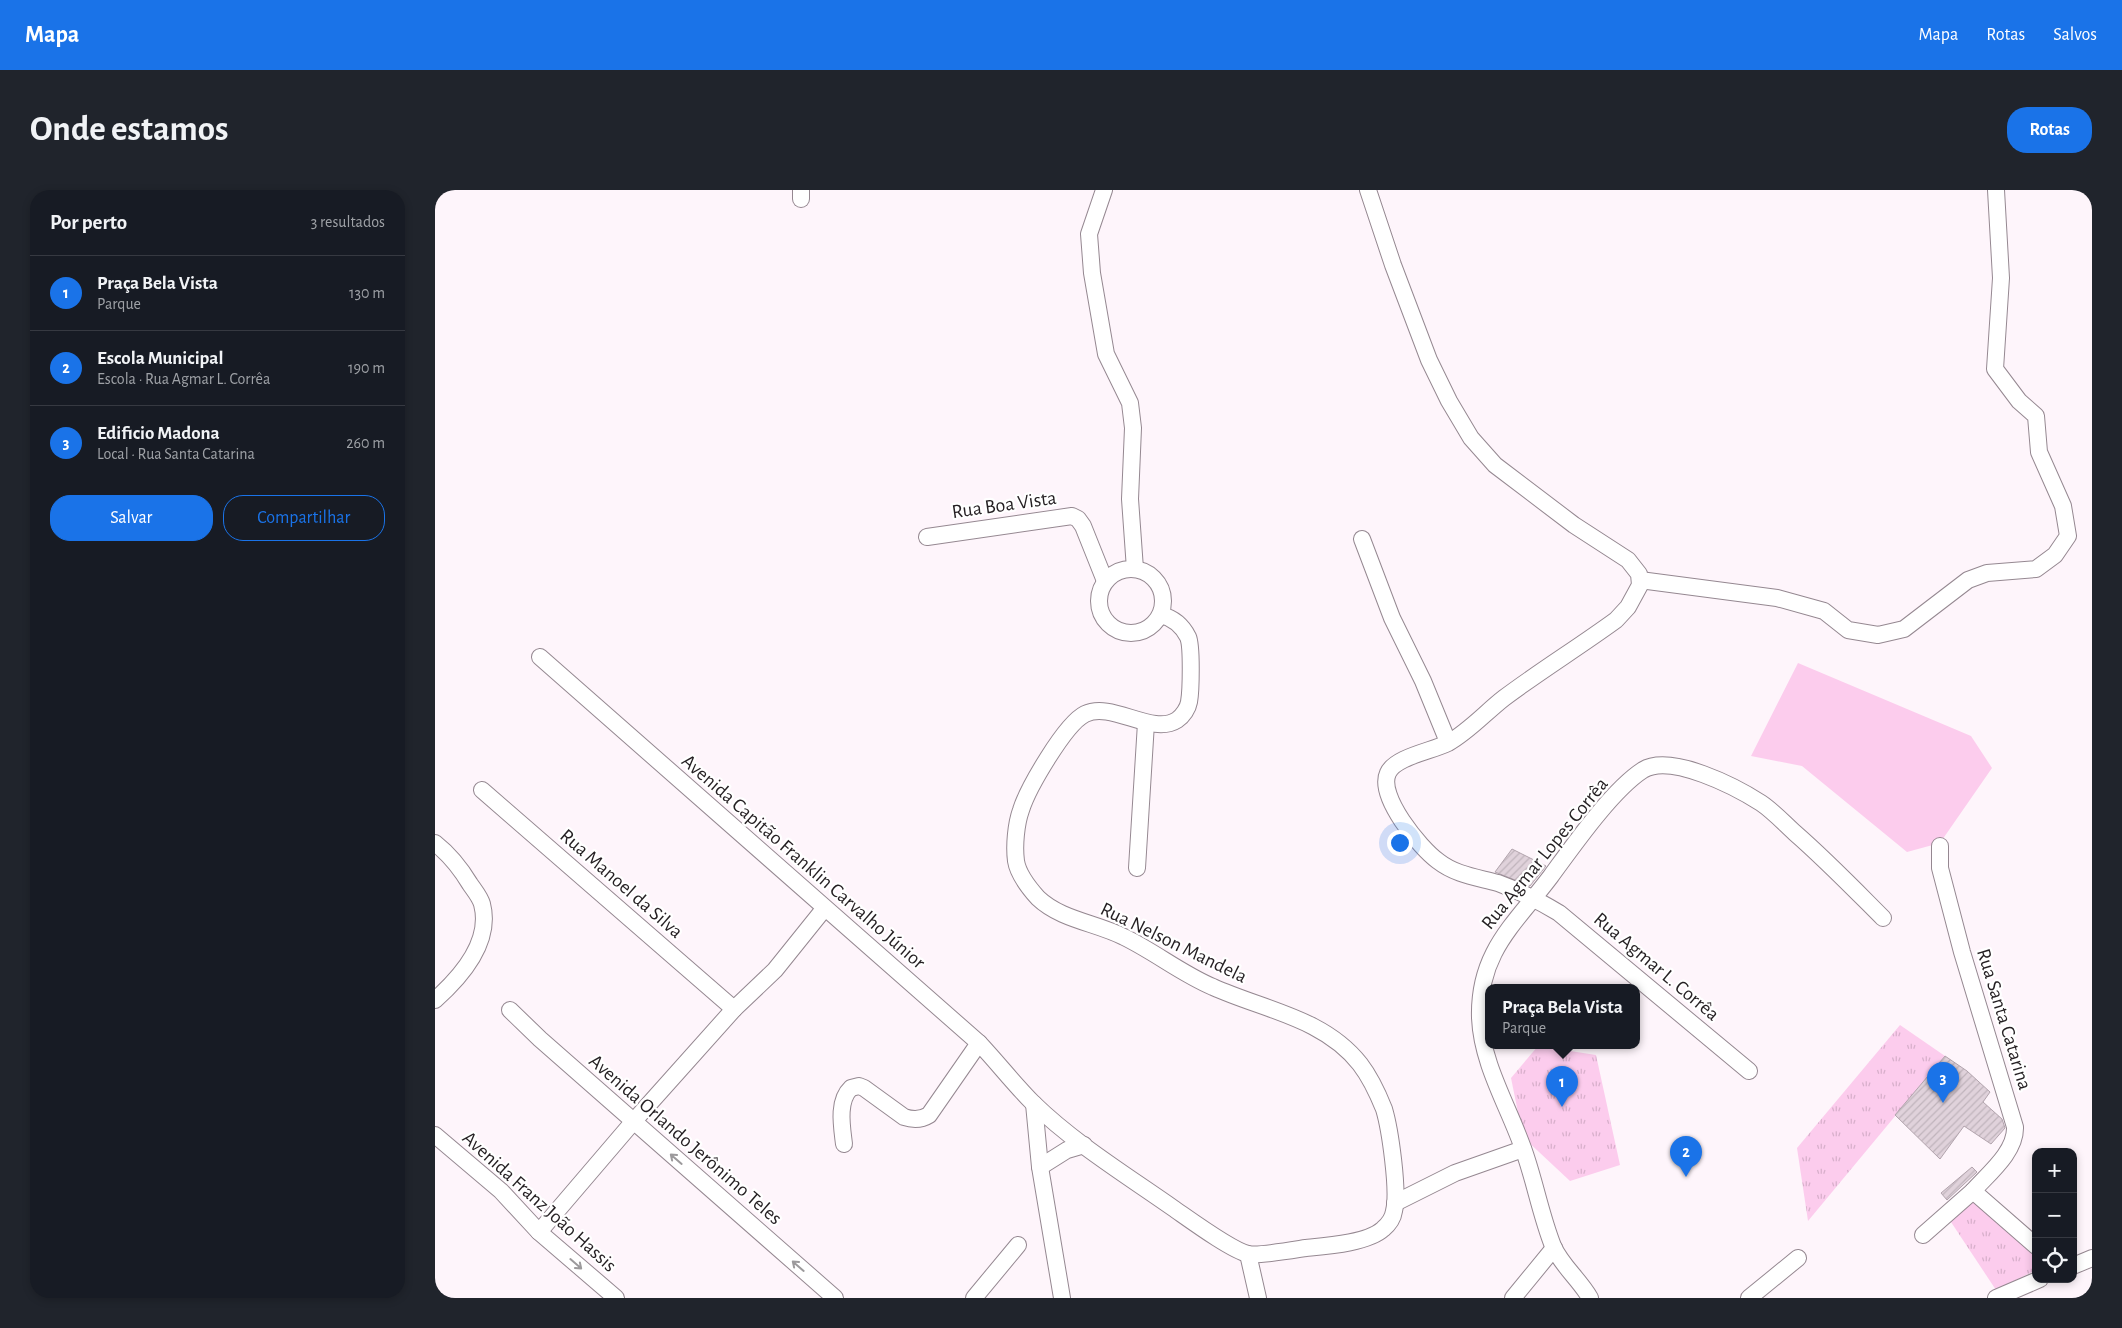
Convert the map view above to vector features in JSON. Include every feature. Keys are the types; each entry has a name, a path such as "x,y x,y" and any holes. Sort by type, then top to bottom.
{"street":[{"path":"1104,190 1089,234 1092,273 1106,354 1130,402 1133,428 1130,499 1135,569"},
{"path":"1362,538 1392,618 1423,682 1448,742 1506,697 1616,620 1628,607 1641,586 1641,580 1628,560 1574,525 1495,465 1471,438 1449,402 1429,360 1393,265 1368,190"},
{"path":"1641,580 1777,598 1824,611 1848,630 1878,635 1904,629 1968,580 1987,573 2036,569 2055,555 2068,536 2063,506 2039,452 2036,416 2019,401 1995,369 2001,278 1996,190"},
{"name":"Rua Boa Vista","path":"927,537 1072,516 1078,519 1083,526 1105,581"},
{"path":"1135,569 1146,573 1156,580 1162,591 1164,603 1161,615 1153,626 1141,632 1127,634 1114,629 1104,620 1099,607 1099,593 1105,581 1119,572 1135,569"},
{"name":"Rua Nelson Mandela","path":"1161,615 1178,622 1188,638 1191,656 1189,706 1176,720 1146,723 1111,712 1095,711 1079,718 1057,741 1021,810 1015,848 1017,864 1022,876 1038,898 1055,910 1124,937 1210,986 1275,1012 1301,1020 1322,1030 1347,1049 1362,1067 1385,1112 1391,1148 1395,1200"},
{"name":"Avenida Capitão Franklin Carvalho Júnior","path":"540,657 824,909 979,1042 1034,1104 1084,1145 1192,1221 1248,1254"},
{"path":"1137,868 1146,723"},
{"name":"Rua Agmar L. Corrêa","path":"1448,742 1406,759 1390,769 1386,775 1386,784 1390,797 1405,829 1423,849 1452,871 1499,884 1534,898 1566,919 1749,1071"},
{"name":"Rua Agmar Lopes Corrêa","path":"1590,1298 1554,1248 1523,1149 1483,1048 1481,999 1493,951 1579,837 1618,792 1643,770 1673,766 1691,769 1762,803 1828,862 1883,918"},
{"name":"Rua Manoel da Silva","path":"482,790 734,1009"},
{"path":"435,843 465,875 482,902 484,917 481,941 474,954 461,974 435,1000"},
{"name":"Rua Santa Catarina","path":"1923,1235 1973,1191 2008,1150 2014,1139 2015,1128 1962,952 1940,868 1939,846"},
{"path":"539,1232 633,1122 734,1009 775,970 824,909"},
{"name":"Avenida Orlando Jerônimo Teles","path":"510,1010 633,1122 835,1298"},
{"path":"844,1144 842,1110 845,1097 851,1088 859,1086 865,1088 904,1117 911,1119 924,1118 929,1114 979,1042"},
{"path":"1034,1104 1040,1167 1063,1298"},
{"name":"Avenida Franz João Hassis","path":"435,1135 501,1191 539,1232 616,1298"},
{"path":"1040,1167 1067,1150 1084,1145"},
{"path":"1258,1298 1248,1254 1327,1246 1365,1238 1385,1228 1391,1220 1395,1200 1455,1173 1523,1149"},
{"path":"1973,1191 2032,1243"},
{"path":"974,1298 1017,1245"},
{"path":"1513,1298 1554,1248"},
{"path":"1749,1298 1798,1258"},
{"path":"2077,1264 2092,1258"},
{"path":"1996,1298 2032,1282"}],"green space":[{"path":"1798,663 1971,736 1992,768 1940,843 1907,852 1802,766 1751,756"},
{"path":"1900,1025 1945,1056 1808,1221 1797,1148"},
{"path":"1535,1049 1557,1049 1596,1055 1620,1165 1570,1181 1523,1137 1511,1078"},
{"path":"1974,1194 2032,1250 2032,1272 1996,1290 1947,1216"}],"building":[{"path":"1512,849 1546,866 1530,886 1495,872"},
{"path":"1945,1056 1967,1071 1990,1092 1983,1102 2002,1119 2005,1128 1991,1144 1964,1126 1940,1159 1895,1115"},
{"path":"1972,1167 1977,1172 1947,1200 1941,1193"}],"place":[{"name":"Edificio Madona","path":"1943,1103"},
{"name":"Praça Bela Vista","path":"1562,1107"},
{"name":"Escola Municipal","path":"1686,1177"}]}
